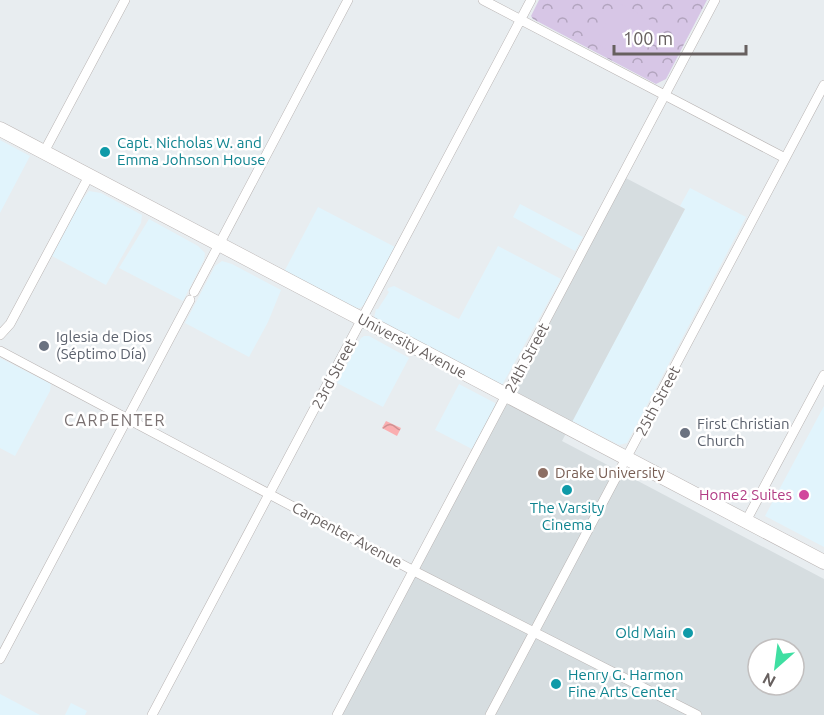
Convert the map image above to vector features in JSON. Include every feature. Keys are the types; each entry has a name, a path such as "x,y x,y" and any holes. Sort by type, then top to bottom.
{"main road":[{"name":"University Avenue","path":"0,129 824,562"}],"street":[{"path":"44,152 125,0"},
{"path":"0,659 348,0"},
{"path":"483,0 785,158"},
{"name":"23rd Street","path":"152,715 531,0"},
{"name":"24th Street","path":"337,715 715,0"},
{"name":"25th Street","path":"490,715 824,85"},
{"path":"0,335 9,324 89,176"},
{"name":"Carpenter Avenue","path":"0,351 414,570 696,715"},
{"path":"746,521 824,375"}],"shaded area":[{"path":"0,140 30,156 0,213"},
{"name":"Drake University","path":"622,176 685,209 562,441 824,579 824,715 337,715"},
{"path":"690,188 746,217 627,443 619,445 572,421 685,209 680,206"},
{"path":"89,191 101,193 142,215 141,223 106,285 52,256 81,201"},
{"path":"520,204 583,237 575,251 513,217"},
{"path":"318,207 395,247 365,304 360,308 353,308 284,272"},
{"path":"149,219 198,246 205,253 204,260 183,301 119,268"},
{"path":"498,246 561,279 502,385 498,385 374,318 376,309 389,292 388,288 394,286 459,319"},
{"path":"222,261 281,290 268,322 249,357 185,323 215,266"},
{"path":"364,336 369,336 409,358 383,407 337,383"},
{"path":"0,358 51,384 50,391 15,456 0,448"},
{"path":"459,384 495,403 472,449 435,430"},
{"name":"Home2 Suites","path":"824,406 824,547 765,516"},
{"path":"0,694 40,715 0,715"},
{"path":"71,703 87,711 85,715 65,715"}],"green space":[{"path":"539,0 707,0 666,79 656,84 533,19 531,16"},
{"path":"617,2 652,21 630,62 595,43"}],"water":[{"path":"386,421 401,428 397,436 382,428"}],"place":[{"name":"Capt. Nicholas W. and Emma Johnson House","path":"105,152"},
{"name":"Iglesia de Dios (Séptimo Día)","path":"44,346"},
{"name":"First Christian Church","path":"685,433"},
{"name":"Drake University","path":"543,473"},
{"name":"The Varsity Cinema","path":"567,490"},
{"name":"Home2 Suites","path":"804,495"},
{"name":"Old Main","path":"688,633"},
{"name":"Henry G. Harmon Fine Arts Center","path":"556,684"}],"district":[{"name":"CARPENTER","path":"115,420"}]}
